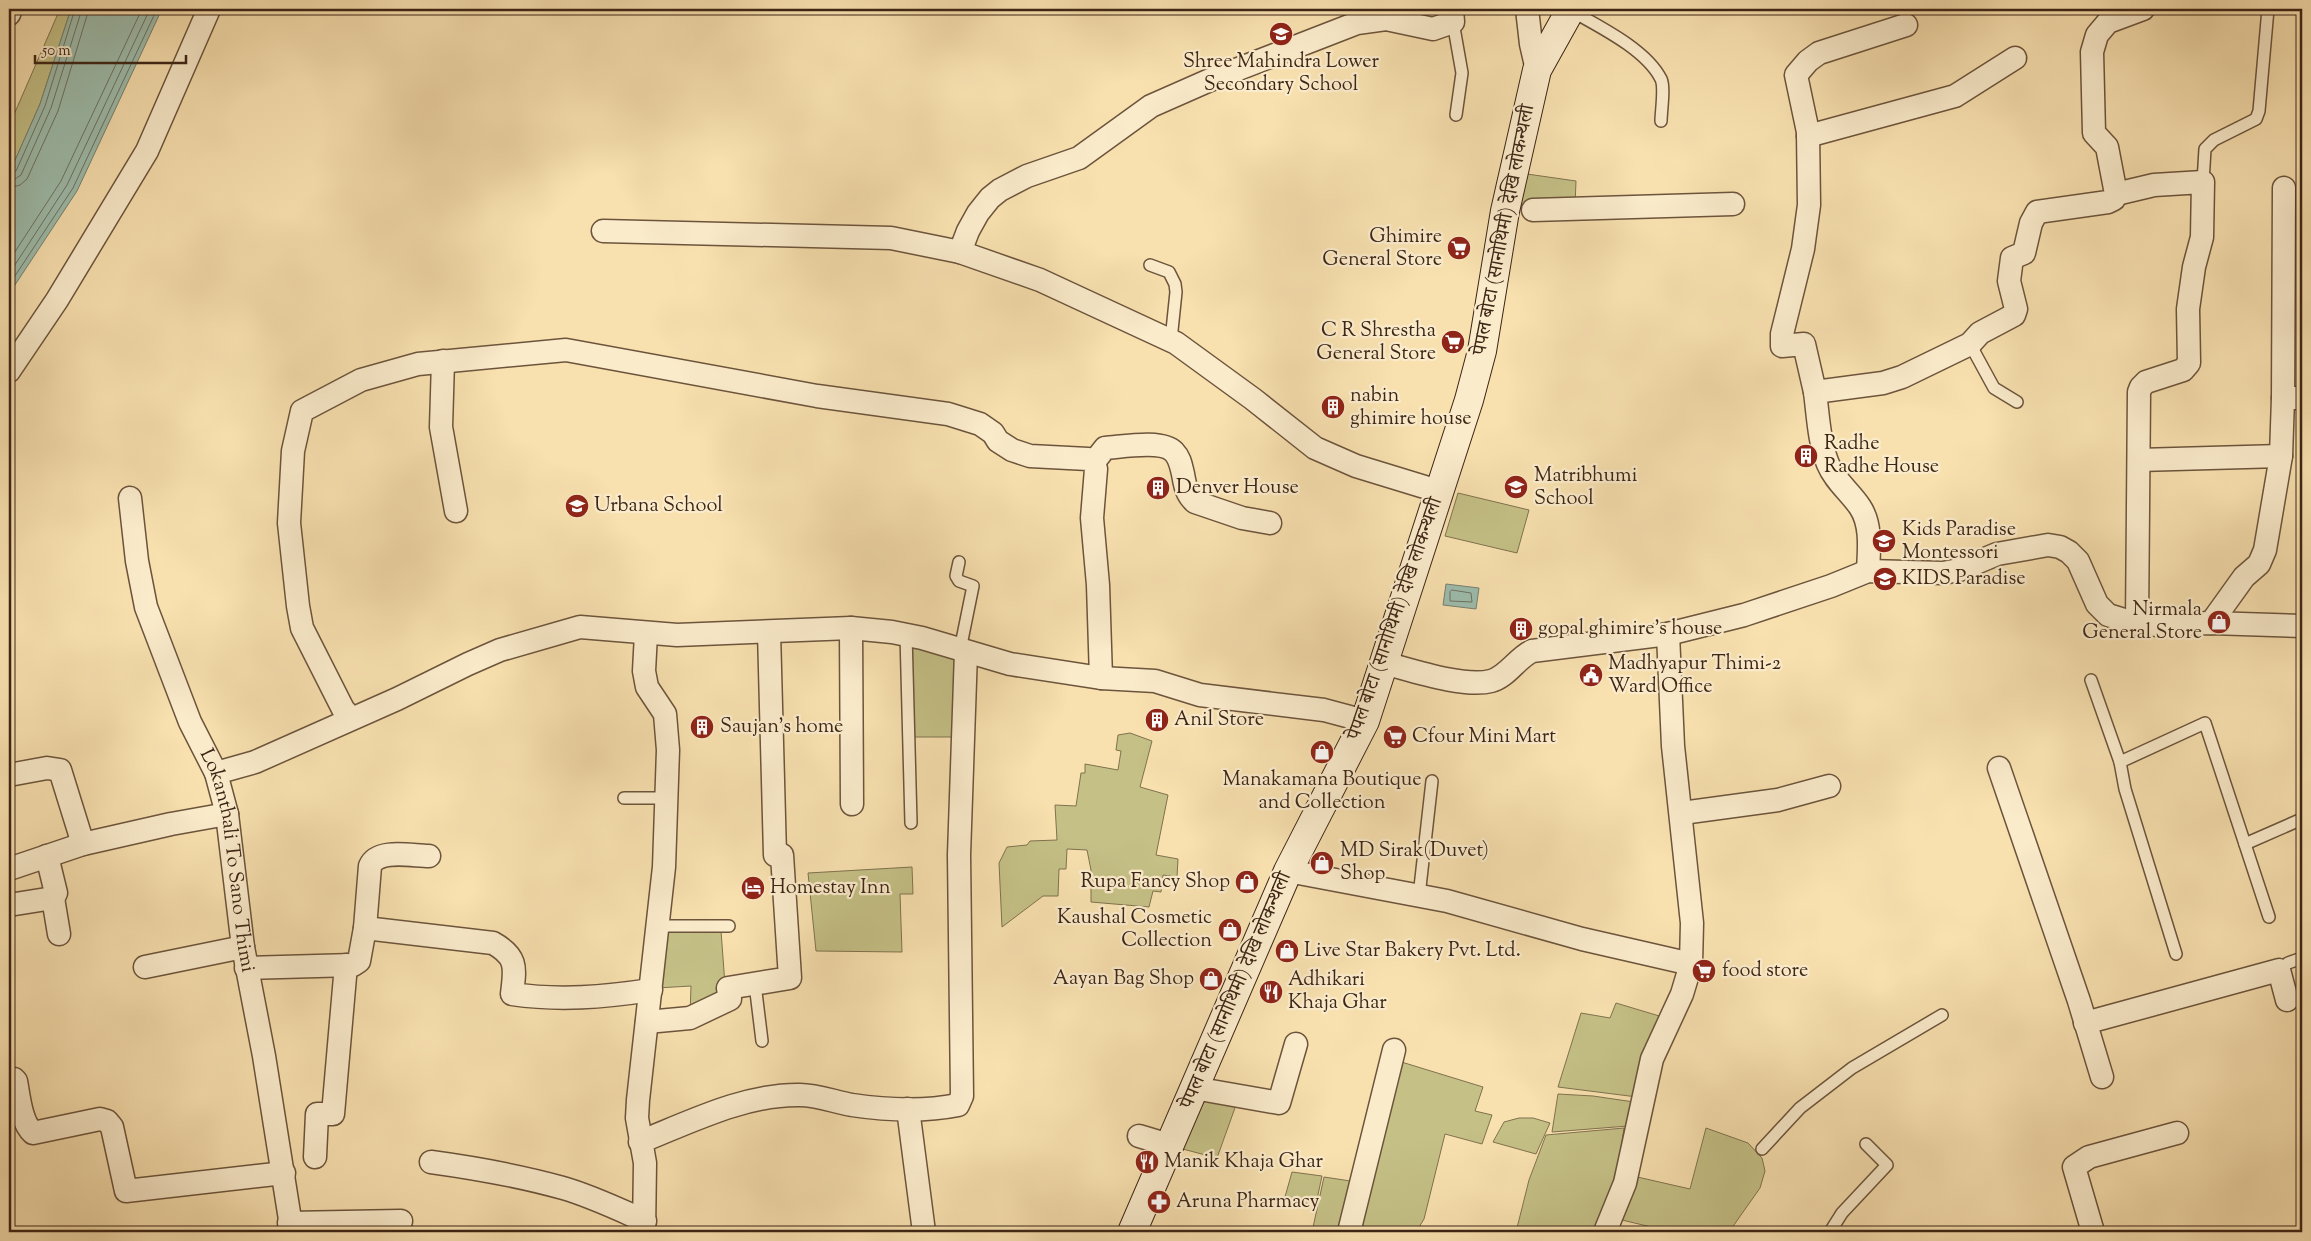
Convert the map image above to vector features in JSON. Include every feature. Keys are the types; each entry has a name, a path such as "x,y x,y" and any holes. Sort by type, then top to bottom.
{"main road":[{"name":"पेपल बोटा (सानोथिमी) देखि लोकन्थली","path":"1132,1232 1288,871 1365,721 1441,492 1482,351 1519,210 1537,70 1570,9"}],"street":[{"path":"9,14 11,9"},
{"path":"9,371 57,300 147,151 209,9"},
{"path":"1527,9 1531,44 1537,70"},
{"path":"1815,392 1883,384 1902,378 1970,344 1980,333 2014,315 2016,309 2009,281 2012,258 2024,253 2031,223 2037,212 2108,202 2114,199 2116,194 2107,147 2094,133 2092,52 2098,35 2108,22 2143,9"},
{"path":"960,252 968,231 978,213 990,198 1000,190 1027,176 1079,158 1152,106 1210,80 1357,23 1386,19 1433,29 1453,16"},
{"path":"1868,571 1868,529 1865,517 1860,507 1837,481 1828,463 1819,426 1815,392 1804,344 1782,346 1782,334 1806,230 1809,204 1808,136 1796,75 1819,53 1906,25"},
{"path":"1808,136 1955,96 2015,58"},
{"path":"2116,194 2154,185 2203,182 2202,237 2194,267 2188,309 2188,363 2183,370 2146,382 2141,387 2138,624"},
{"path":"2211,623 2235,588 2262,558 2265,550 2293,398 2284,188"},
{"path":"1519,210 1733,204"},
{"path":"603,231 891,238 960,252 1040,280 1171,340 1247,394 1315,448 1356,466 1441,492"},
{"path":"351,718 344,709 302,628 298,606 289,523 293,451 298,421 302,411 362,380 418,364 566,350 817,396 948,414 980,424 993,432 998,441 1012,450 1030,456 1088,459 1094,462 1096,469 1092,518 1098,585 1101,678"},
{"path":"443,361 441,427 456,511"},
{"path":"1094,462 1105,448 1152,445 1173,450 1180,463 1186,489 1195,502 1242,518 1270,524"},
{"path":"2139,460 2281,456"},
{"name":"Lokanthali To Sano Thimi","path":"130,498 137,561 146,607 190,722 216,773 227,814 245,958 284,1173 290,1228"},
{"path":"1384,663 1436,678 1491,681 1504,674 1524,655 1532,651 1668,634 1744,615 1831,586 1868,571 1943,573 1959,570 1997,554 2027,547 2048,545 2060,547 2069,552 2078,561 2102,611 2138,624 2211,623 2302,626"},
{"path":"216,773 255,762 397,699 468,664 539,638 580,627 677,636 851,628 906,634 1010,664 1101,678 1155,682 1200,695 1324,710 1365,721"},
{"path":"851,628 852,804"},
{"path":"647,1022 690,1018 730,999 728,988 790,978 782,855 775,855 769,632"},
{"path":"644,1227 645,1163 637,1118 664,867 668,750 665,714 648,687 644,671 646,634"},
{"path":"1606,1232 1625,1183 1652,1058 1682,994 1691,964 1692,923 1682,813 1673,746 1668,634"},
{"path":"640,1142 704,1116 748,1102 779,1096 801,1095 852,1105 908,1109 958,1106 962,1096 959,855 963,651"},
{"path":"9,775 47,768 60,770 83,844"},
{"path":"1999,768 2102,1077"},
{"path":"1682,813 1778,800 1829,786"},
{"path":"9,869 83,844 170,824 227,814"},
{"path":"145,967 245,958 354,965 359,961 365,928 370,866 373,860 382,855 429,856"},
{"path":"47,856 56,893 53,898 59,934"},
{"path":"1288,871 1470,907 1582,939 1691,964"},
{"path":"9,905 53,898"},
{"path":"365,928 493,943 506,950 513,961 512,994 539,998 570,999 598,998 651,990"},
{"path":"314,1157 317,1114 333,1114 346,965"},
{"path":"2085,1022 2279,970 2287,1000"},
{"path":"1194,1088 1279,1103 1296,1044"},
{"path":"1349,1232 1394,1050"},
{"path":"9,1080 14,1079 16,1081 25,1121 32,1133 100,1119 107,1121 112,1127 126,1191 284,1173"},
{"path":"908,1109 924,1232"},
{"path":"2092,1232 2074,1167 2089,1157 2177,1133"},
{"path":"1139,1136 1170,1146"},
{"path":"430,1162 509,1175 563,1188 604,1203 644,1227"},
{"path":"290,1228 400,1221"}],"lane":[{"path":"1570,9 1613,35 1648,62 1662,81 1661,121"},
{"path":"2203,182 2204,149 2214,140 2256,119 2259,111 2268,9"},
{"path":"1453,16 1462,73 1456,115"},
{"path":"1150,266 1169,272 1175,284 1171,340"},
{"path":"1970,344 1994,388 2017,402"},
{"path":"959,562 956,576 958,581 973,586 963,651"},
{"path":"906,634 911,823"},
{"path":"2091,680 2120,762 2125,789 2176,954"},
{"path":"2120,762 2205,723 2269,917"},
{"path":"1419,896 1432,781"},
{"path":"624,798 666,798"},
{"path":"2245,844 2302,819"},
{"path":"657,926 729,926"},
{"path":"2279,970 2288,963 2302,958"},
{"path":"755,984 762,1041"},
{"path":"1762,1149 1800,1108 1852,1068 1942,1015"},
{"path":"1830,1232 1842,1213 1887,1165 1866,1144"}],"shaded area":[{"path":"60,9 71,9 40,104 9,174 9,126"},
{"path":"1527,174 1576,181 1575,206 1516,205"},
{"path":"1458,493 1529,510 1517,553 1445,536"},
{"path":"910,642 956,659 954,737 912,737"},
{"path":"1130,733 1152,741 1140,787 1168,795 1156,855 1178,859 1177,877 1163,875 1161,892 1153,891 1149,907 1091,902 1091,870 1087,850 1067,849 1066,869 1059,869 1058,896 1043,896 1002,927 999,863 1007,847 1027,845 1030,841 1057,840 1055,805 1076,806 1081,773 1085,773 1085,764 1118,770 1121,751 1116,750 1118,735"},
{"path":"912,867 913,894 900,894 902,952 816,951 808,873"},
{"path":"721,931 726,998 690,1015 691,986 657,988 661,932"},
{"path":"1616,1003 1666,1018 1637,1097 1558,1087 1581,1013 1610,1018"},
{"path":"1395,1060 1483,1087 1475,1111 1492,1115 1482,1144 1445,1134 1424,1219 1416,1232 1353,1232"},
{"path":"1558,1094 1593,1096 1634,1102 1628,1126 1552,1132"},
{"path":"1198,1095 1236,1105 1217,1158 1175,1147"},
{"path":"1519,1118 1533,1118 1550,1123 1536,1154 1493,1142 1504,1122"},
{"path":"1624,1128 1617,1177 1595,1232 1538,1232 1538,1229 1517,1228 1529,1180 1546,1135"},
{"path":"1706,1128 1748,1143 1762,1158 1765,1171 1760,1188 1729,1232 1672,1232 1622,1220 1633,1176 1690,1189"},
{"path":"1292,1172 1322,1176 1316,1204 1283,1204"},
{"path":"1324,1177 1357,1182 1342,1232 1312,1232"}],"water":[{"path":"71,9 162,9 77,191 9,294 9,174 40,104"},
{"path":"1446,584 1479,588 1476,609 1443,605"}],"place":[{"name":"Shree Mahindra Lower Secondary School","path":"1281,34"},
{"name":"Ghimire General Store","path":"1459,248"},
{"name":"C R Shrestha General Store","path":"1453,342"},
{"name":"nabin ghimire house","path":"1333,407"},
{"name":"Radhe Radhe House","path":"1806,456"},
{"name":"Matribhumi School","path":"1516,487"},
{"name":"Denver House","path":"1158,488"},
{"name":"Urbana School","path":"577,506"},
{"name":"Kids Paradise Montessori","path":"1884,541"},
{"name":"KIDS Paradise","path":"1885,579"},
{"name":"Nirmala General Store","path":"2219,622"},
{"name":"gopal ghimire's house","path":"1521,629"},
{"name":"Madhyapur Thimi-2 Ward Office","path":"1591,675"},
{"name":"Anil Store","path":"1157,720"},
{"name":"Saujan's home","path":"702,727"},
{"name":"Cfour Mini Mart","path":"1395,737"},
{"name":"Manakamana Boutique and Collection","path":"1322,752"},
{"name":"MD Sirak(Duvet) Shop","path":"1322,863"},
{"name":"Rupa Fancy Shop","path":"1247,882"},
{"name":"Homestay Inn","path":"753,888"},
{"name":"Kaushal Cosmetic Collection","path":"1230,930"},
{"name":"Live Star Bakery Pvt. Ltd.","path":"1287,951"},
{"name":"food store","path":"1704,971"},
{"name":"Aayan Bag Shop","path":"1211,979"},
{"name":"Adhikari Khaja Ghar","path":"1271,992"},
{"name":"Manik Khaja Ghar","path":"1147,1162"},
{"name":"Aruna Pharmacy","path":"1159,1202"}]}
